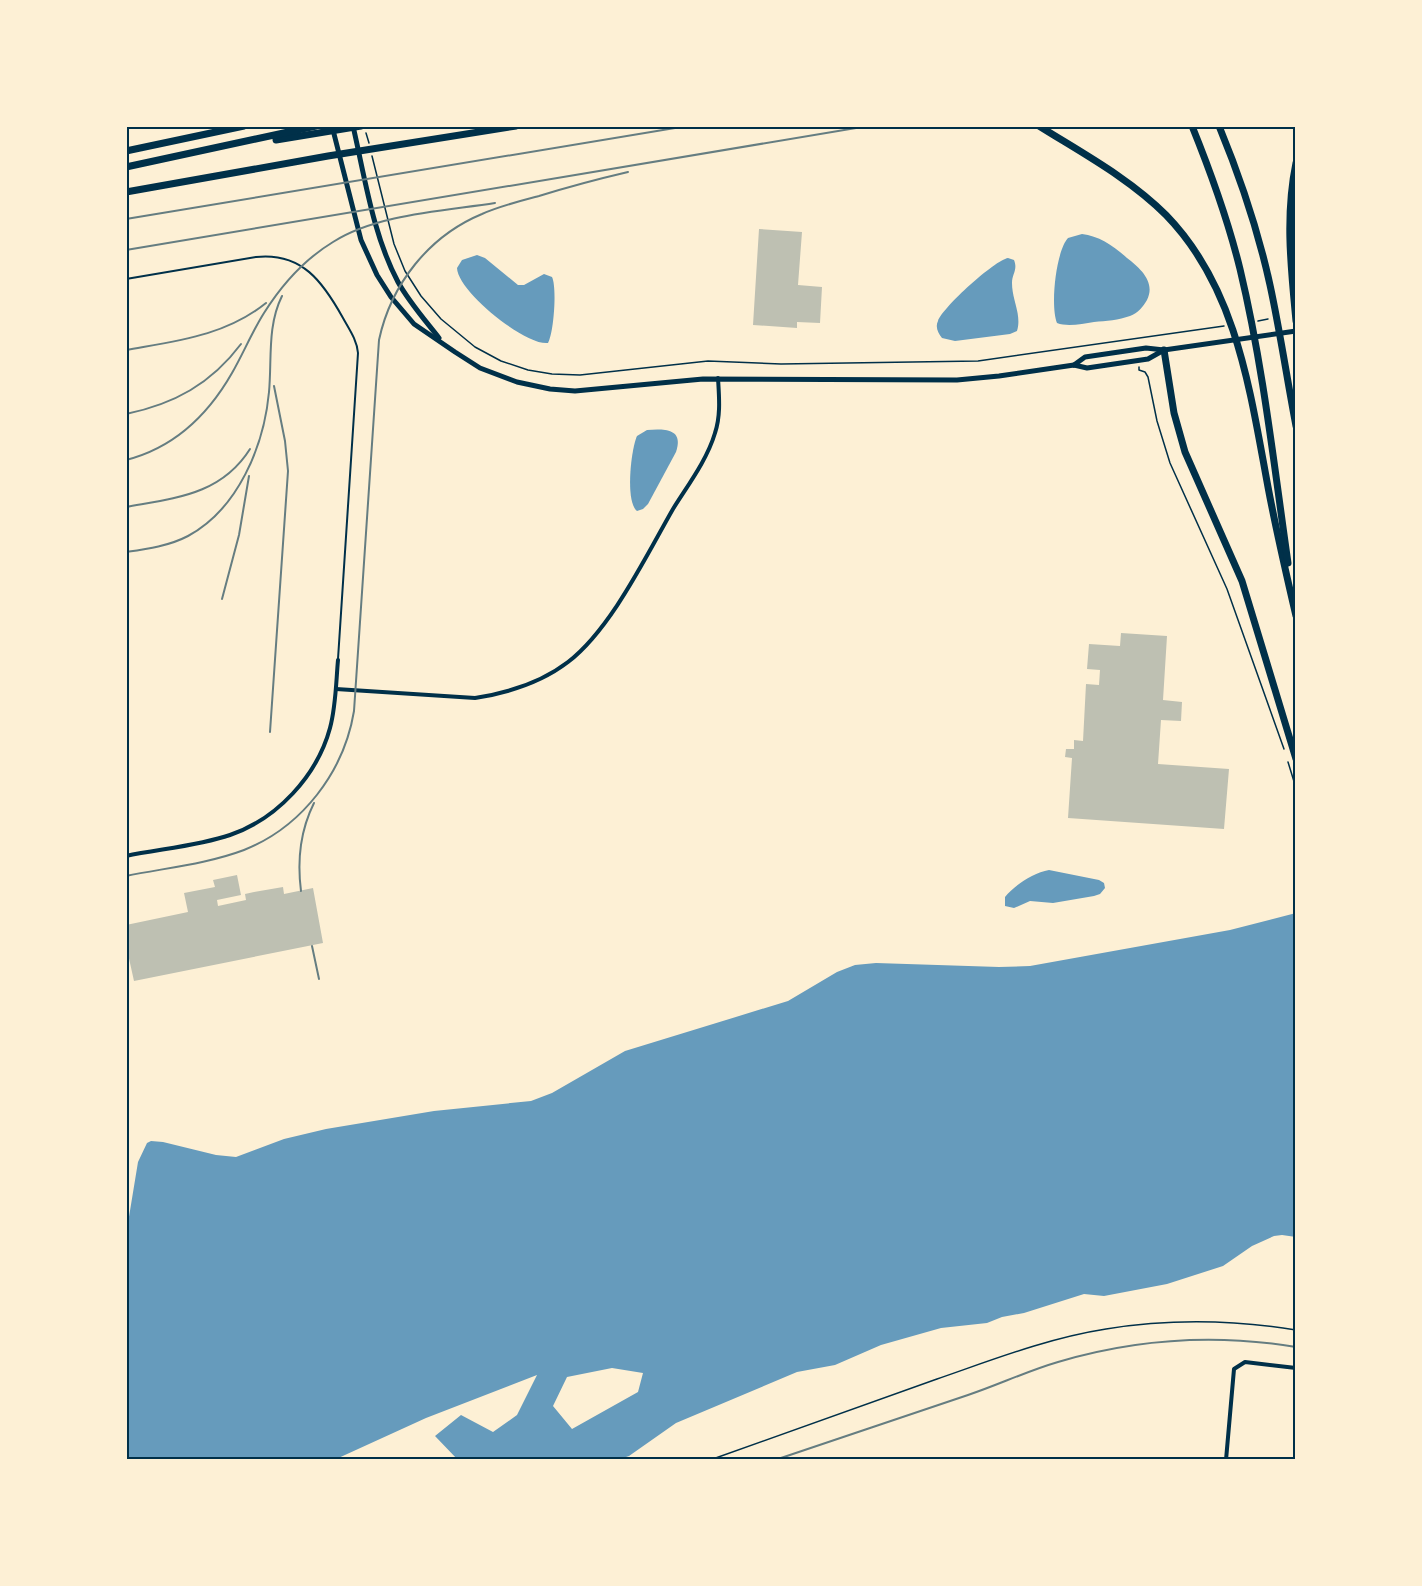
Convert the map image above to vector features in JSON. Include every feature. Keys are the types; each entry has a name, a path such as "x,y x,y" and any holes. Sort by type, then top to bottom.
{"highway":[{"path":"126,151 244,126"},
{"path":"126,167 316,126"},
{"path":"217,148 361,126"},
{"path":"126,192 338,154 516,126"},
{"path":"1192,126 1230,232 1249,310 1296,614"},
{"path":"1219,126 1252,219 1274,306 1296,426"},
{"path":"1040,127 1118,176 1145,196 1185,237 1206,267 1228,314 1245,369 1271,504 1296,614"},
{"path":"1296,163 1289,228 1296,321"},
{"path":"1164,351 1174,413 1185,452 1242,580 1292,761"}],"main road":[{"path":"332,126 356,224 369,258 388,292 414,324 464,358 497,376 528,385 585,391 718,378 957,380 1011,375 1074,365 1087,368 1148,359 1164,351 1296,331"},
{"path":"353,126 384,251 399,284 441,341"},
{"path":"1074,365 1085,357 1146,348 1164,351"}],"street":[{"path":"336,689 475,698 523,686 570,661 591,640 610,615 706,454 717,425 718,378"},
{"path":"126,856 226,836 270,814 300,785 318,758 330,727 338,660"},
{"path":"1226,1460 1234,1369 1245,1362 1296,1368"}],"lane":[{"path":"126,279 256,257 282,258 302,266 330,295 356,344 358,355 338,660"}],"path":[{"path":"376,167 397,252 412,284 426,303 453,331 490,356 528,370 571,375 698,362 787,364 978,361 1227,325"},
{"path":"1250,322 1273,318"},
{"path":"1139,370 1145,372 1148,377 1157,421 1170,463 1227,589 1286,753"},
{"path":"1292,761 1296,788"},
{"path":"710,1460 987,1361 1050,1341 1106,1329 1172,1323 1252,1323 1296,1330"}],"water":[{"path":"1082,234 1100,239 1112,246 1137,266 1145,276 1150,287 1147,300 1140,310 1130,316 1117,319 1065,325 1057,323 1054,292 1060,254 1068,238"},
{"path":"477,255 485,258 518,285 524,285 544,274 552,277 554,310 548,343 538,342 510,327 480,303 469,290 460,278 457,268 462,260"},
{"path":"1008,258 1014,260 1015,263 1012,283 1018,313 1017,331 1010,334 955,341 942,338 937,325 942,314 981,275"},
{"path":"647,430 671,432 675,434 678,444 648,504 637,511 631,497 631,463 637,436"},
{"path":"1049,870 1099,880 1104,883 1105,888 1100,894 1094,896 1053,903 1030,901 1014,908 1005,906 1005,897 1014,888 1025,880"},
{"path":"1296,913 1296,1237 1274,1236 1252,1246 1223,1266 1167,1284 1104,1296 1084,1294 987,1323 941,1328 881,1345 835,1365 797,1372 676,1423 629,1456 617,1460 458,1460 435,1436 461,1415 493,1432 517,1415 537,1375 426,1418 334,1460 126,1460 126,1235 138,1162 147,1143 151,1141 236,1157 284,1139 326,1129 434,1111 531,1101 552,1093 625,1051 788,1001 837,972 855,965 876,963 1030,966 1230,930","holes":["612,1368 643,1373 638,1392 572,1429 553,1406 567,1377"]}],"building":[{"path":"759,229 802,232 798,285 822,287 820,323 797,322 797,328 753,325"},
{"path":"1121,633 1167,636 1163,700 1182,702 1181,721 1161,720 1158,764 1229,769 1224,829 1068,818 1072,758 1065,757 1066,749 1074,749 1074,740 1083,741 1086,684 1099,685 1100,670 1087,669 1089,644 1120,646"},
{"path":"237,875 241,895 217,900 218,906 246,900 245,894 254,892 283,887 284,894 313,888 323,943 134,981 126,945 126,925 188,912 184,893 215,887 213,880"}],"railway":[{"path":"126,219 687,126"},
{"path":"126,250 868,126"},
{"path":"126,876 215,859 244,850 265,840 302,812 317,795 341,755 354,711 379,340 393,300 415,264 445,235 482,214 583,183 628,172"},
{"path":"126,460 159,447 188,428 200,416 212,403 236,366 260,320 278,293 303,265 333,242 370,225 390,219 495,203"},
{"path":"126,552 166,545 188,536 221,510 234,493 254,454 266,413 272,331 282,296"},
{"path":"126,350 181,340 217,330 234,323 266,303"},
{"path":"126,414 160,404 190,390 217,370 241,344"},
{"path":"270,732 288,471 285,441 274,386"},
{"path":"126,507 179,497 211,485 225,476 250,449"},
{"path":"222,599 239,535 249,476"},
{"path":"301,891 299,868 301,846 314,803"},
{"path":"312,946 319,979"},
{"path":"775,1460 968,1395 1046,1366 1087,1354 1176,1341 1236,1341 1296,1347"}]}
